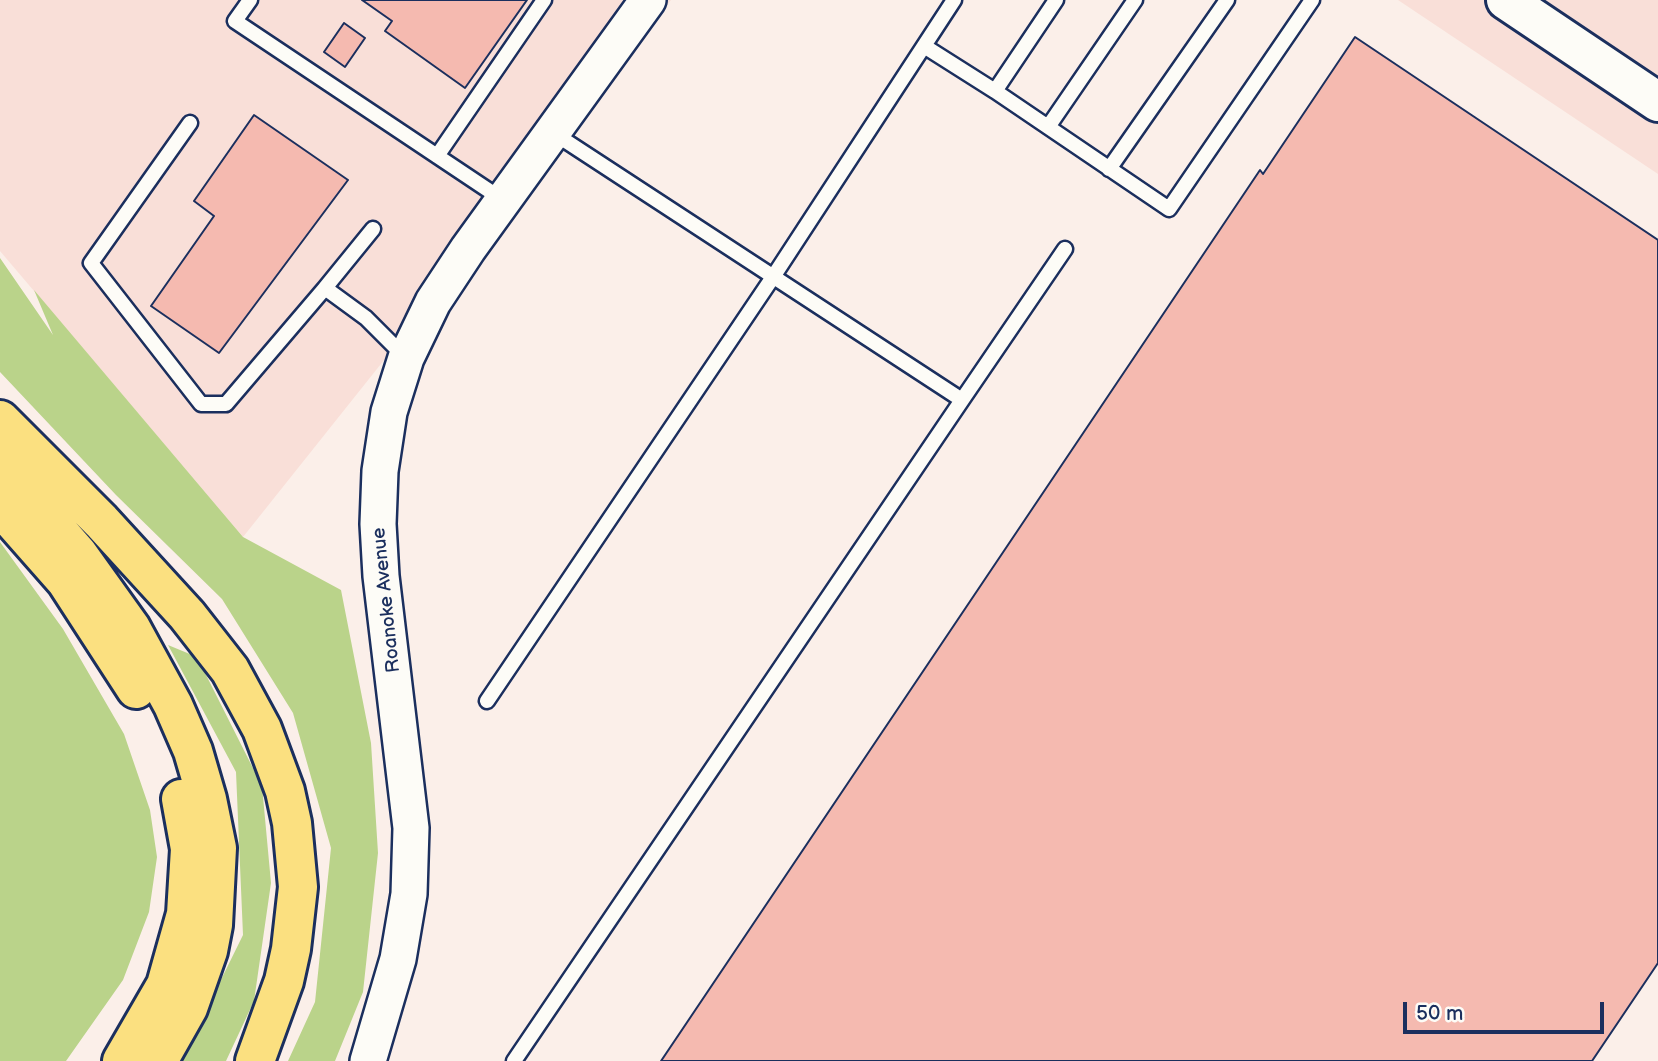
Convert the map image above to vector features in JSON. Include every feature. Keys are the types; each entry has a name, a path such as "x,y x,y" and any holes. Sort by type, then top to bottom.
{"highway":[{"path":"0,420 101,521 187,615 230,670 262,729 285,791 292,823 298,887 291,949 274,1016 255,1061"},
{"path":"0,465 78,554 131,628 173,705 204,786 217,848 213,925 208,951 188,1008 132,1059"},
{"path":"0,506 66,581 127,672 155,727 182,803 190,849 186,914 166,985 132,1059"}],"main road":[{"path":"1506,0 1652,92"}],"street":[{"name":"Roanoke Avenue","path":"368,1061 398,959 409,894 411,828 381,576 378,524 380,471 389,412 407,358 433,302 503,200 648,0"}],"lane":[{"path":"250,0 235,21 503,200"},
{"path":"437,156 544,0"},
{"path":"487,701 773,276 954,0"},
{"path":"995,91 1056,0"},
{"path":"1048,127 1135,0"},
{"path":"1110,169 1227,0"},
{"path":"924,46 1169,209 1312,0"},
{"path":"190,123 91,263 201,404 226,404 373,229"},
{"path":"552,132 962,400"},
{"path":"514,1061 1065,249"},
{"path":"324,288 366,318 407,358"}],"shaded area":[{"path":"0,0 671,0 243,537 0,251"},
{"path":"1398,0 1658,0 1658,174"}],"green space":[{"path":"0,258 53,335 34,290 243,537 341,590 371,743 378,853 363,992 335,1061 288,1061 315,1002 331,848 293,713 222,599 116,495 0,372"},
{"path":"0,542 63,629 124,734 150,810 157,857 149,912 123,980 66,1061 0,1061"},
{"path":"168,645 197,657 262,786 271,883 254,1001 226,1061 181,1061 243,935 236,772"}],"building":[{"path":"362,0 527,0 465,88 385,31 392,21"},
{"path":"344,23 365,38 345,67 324,52"},
{"path":"1355,37 1658,240 1658,963 1592,1061 661,1061 1260,170 1263,174"},
{"path":"254,115 348,180 219,353 151,306 214,216 194,201"}]}
